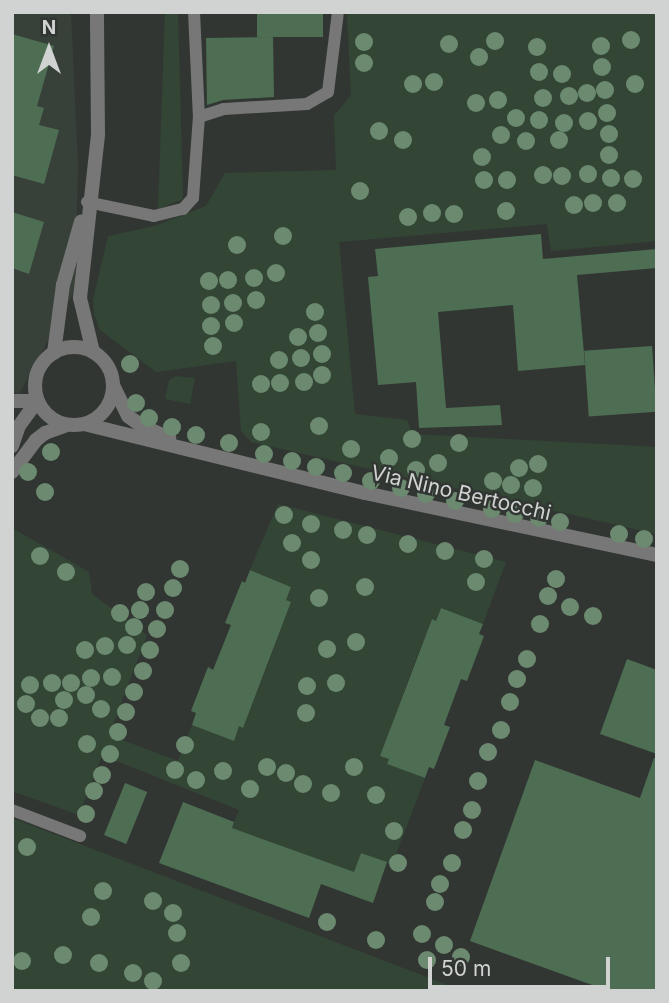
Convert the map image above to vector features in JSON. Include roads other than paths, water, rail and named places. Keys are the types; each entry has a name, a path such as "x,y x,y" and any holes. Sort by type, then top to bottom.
{"street":[{"path":"54,353 63,285 92,187 98,134 97,12"},
{"name":"Via Nino Bertocchi","path":"89,203 79,298 93,352 107,366 121,407 142,426 257,466"},
{"path":"67,425 47,416 37,401 34,387 37,374 54,353 68,348 93,352"},
{"path":"84,424 104,411 111,399 113,385"},
{"path":"12,401 37,401"},
{"path":"12,446 19,426 37,401"},
{"name":"Via Nino Bertocchi","path":"67,425 84,424 110,433 474,518 657,555"},
{"path":"12,471 36,440 45,433 67,425"}],"lane":[{"path":"89,203 154,216 183,209 193,198 199,117 194,12"},
{"path":"199,117 225,109 307,104 328,92 338,12"},
{"path":"12,810 80,836"}]}
